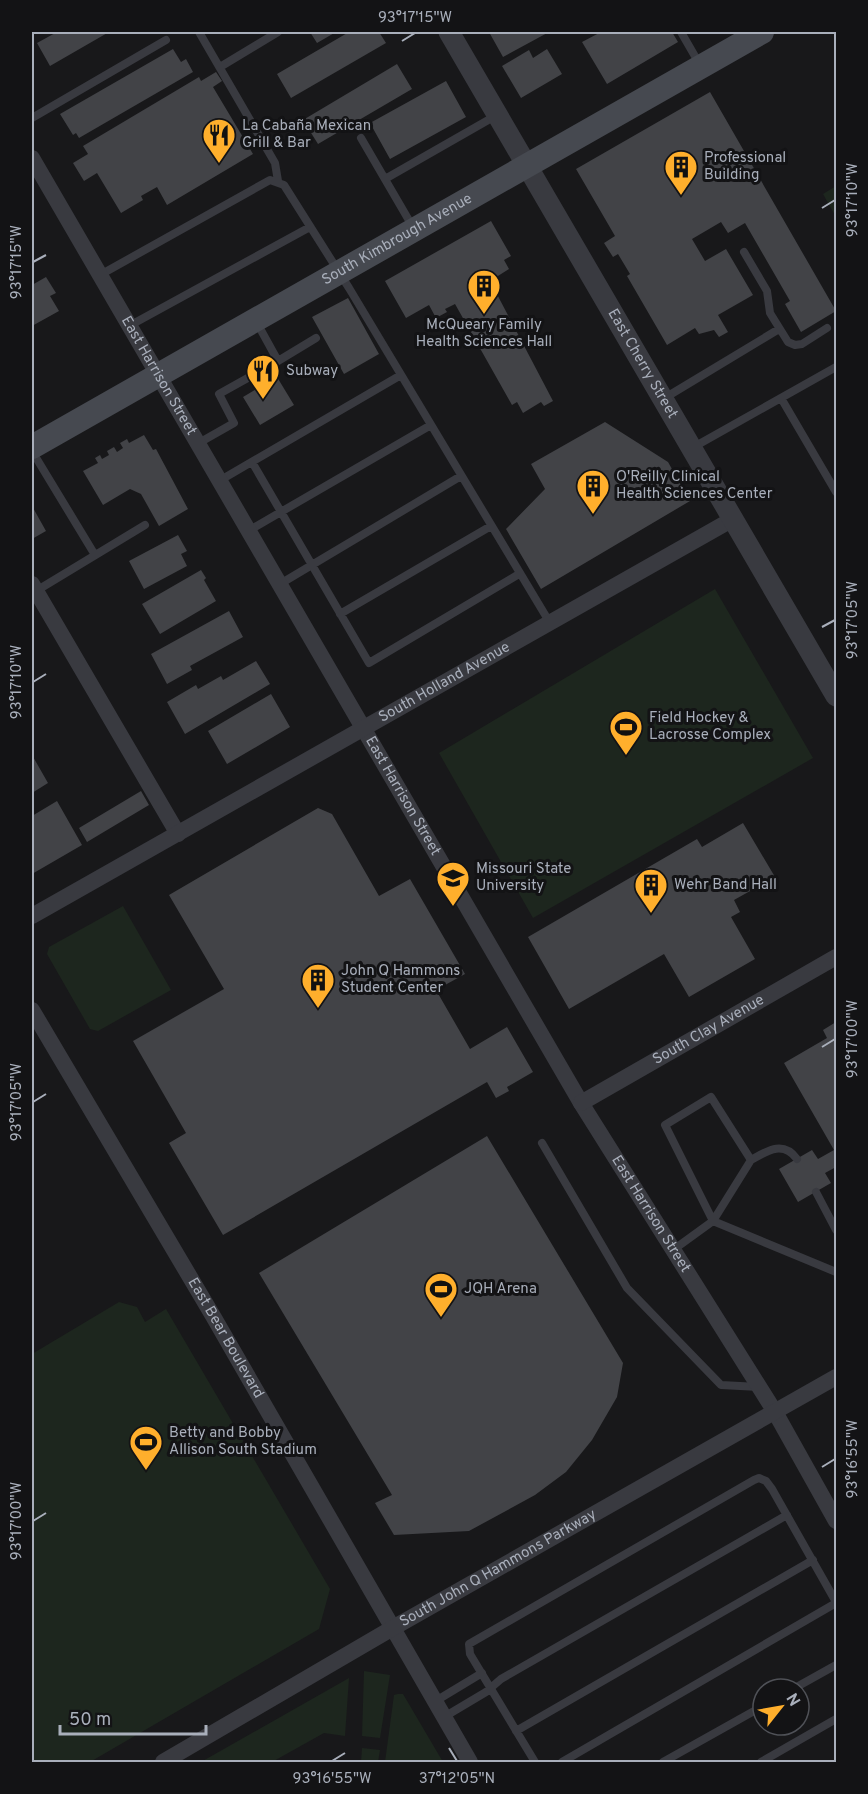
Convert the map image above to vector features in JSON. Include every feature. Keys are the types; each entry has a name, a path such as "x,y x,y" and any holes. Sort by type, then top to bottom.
{"main road":[{"name":"South Kimbrough Avenue","path":"32,447 701,66 754,33"}],"street":[{"name":"East Cherry Street","path":"449,32 837,696"},
{"name":"East Harrison Street","path":"32,158 581,1103 775,1413 837,1521"},
{"name":"South Holland Avenue","path":"32,916 733,519"},
{"path":"34,588 178,834"},
{"name":"South Clay Avenue","path":"581,1103 837,957"},
{"name":"East Bear Boulevard","path":"32,1010 213,1316 391,1629 470,1762"},
{"name":"South John Q Hammons Parkway","path":"163,1762 391,1629 837,1377"}],"lane":[{"path":"199,32 275,163 278,181"},
{"path":"220,67 278,32"},
{"path":"681,32 701,66"},
{"path":"32,118 166,40"},
{"path":"385,179 497,115"},
{"path":"361,138 414,230"},
{"path":"99,276 270,180 284,185 339,272 550,623"},
{"path":"129,327 310,227"},
{"path":"744,252 767,291 770,313 788,342 795,345 802,344 827,328"},
{"path":"255,320 278,361"},
{"path":"663,399 779,328"},
{"path":"197,444 234,423 219,394 316,338"},
{"path":"691,448 837,367"},
{"path":"219,481 401,375"},
{"path":"781,398 837,492"},
{"path":"248,531 431,425"},
{"path":"32,452 95,555"},
{"path":"252,462 369,663 519,574"},
{"path":"280,584 461,476"},
{"path":"34,588 144,525"},
{"path":"340,614 491,526"},
{"path":"751,1160 711,1097 665,1125 713,1221 837,1272"},
{"path":"542,1143 627,1288 721,1385 759,1387"},
{"path":"673,1250 713,1221 751,1160 770,1149 779,1148 792,1153 797,1159"},
{"path":"816,1192 837,1230"},
{"path":"535,1762 470,1654 469,1644 759,1478 766,1481 837,1603 562,1762"},
{"path":"444,1718 486,1692 490,1687 787,1515"},
{"path":"516,1731 813,1560"},
{"path":"811,1680 837,1665"},
{"path":"434,1702 482,1673"},
{"path":"663,1762 751,1713"},
{"path":"761,1762 837,1719"}],"shaded area":[{"path":"836,186 836,217 823,194"},
{"name":"Field Hockey & Lacrosse Complex","path":"715,589 813,758 533,918 439,753"},
{"path":"123,906 171,990 98,1031 90,1029 47,954 49,947"},
{"name":"Betty and Bobby Allison South Stadium","path":"119,1302 137,1307 145,1322 166,1309 330,1589 319,1629 90,1762 32,1762 32,1354"},
{"path":"364,1671 390,1675 380,1738 362,1736"},
{"path":"349,1678 345,1736 324,1733 272,1762 201,1762"},
{"path":"403,1694 443,1762 385,1762 394,1695"},
{"path":"362,1748 380,1750 378,1762 361,1762"}],"building":[{"path":"57,32 109,32 50,66 37,43"},
{"path":"310,32 336,32 317,43"},
{"path":"349,32 379,32 386,43 291,98 277,74"},
{"path":"489,32 549,32 503,57"},
{"path":"601,32 672,32 678,42 607,84 582,42"},
{"path":"173,49 181,62 186,59 193,72 79,138 76,133 73,135 60,114"},
{"path":"547,49 562,74 521,98 502,66 529,50 533,58"},
{"path":"397,64 412,89 318,144 303,120"},
{"path":"216,72 222,81 213,87 253,154 167,205 157,187 141,196 143,200 121,213 97,173 84,181 73,163 88,154 83,146 199,77 201,81"},
{"path":"446,81 466,117 390,159 370,123"},
{"name":"Professional Building","path":"710,92 836,311 801,332 785,304 790,301 745,223 728,233 721,222 692,239 705,261 726,249 753,295 718,315 728,332 719,337 714,330 699,334 695,328 667,345 627,276 630,274 618,254 613,257 604,243 615,236 576,169"},
{"name":"McQueary Family Health Sciences Hall","path":"491,221 511,256 504,260 509,269 490,281 553,401 544,406 541,402 523,413 517,402 512,405 455,304 445,309 447,312 436,318 429,305 406,318 385,281"},
{"path":"46,277 56,293 50,296 59,311 32,326 32,285"},
{"path":"348,298 379,354 344,374 312,317"},
{"path":"277,377 294,405 260,425 243,397"},
{"name":"O'Reilly Clinical Health Sciences Center","path":"605,422 668,462 690,501 541,589 506,529 545,489 531,464"},
{"path":"144,435 153,450 156,449 188,509 159,526 141,494 130,489 103,505 83,471 98,463 95,458 100,455 102,459 109,455 107,451 114,447 117,452 123,448 120,443 127,439 129,443"},
{"path":"32,506 46,531 32,539"},
{"path":"178,535 187,551 181,554 187,566 144,589 129,561"},
{"path":"201,570 216,601 160,634 142,604"},
{"path":"229,611 243,637 190,666 192,670 167,684 151,654"},
{"path":"256,661 270,684 185,734 167,702 196,685 198,689 221,676 223,680"},
{"path":"271,694 290,727 227,764 208,731"},
{"path":"32,755 48,783 32,793"},
{"path":"141,791 149,805 87,842 79,828"},
{"path":"57,801 82,845 32,874 32,816"},
{"name":"John Q Hammons Student Center","path":"318,808 332,814 379,896 410,879 465,974 436,990 470,1049 507,1027 533,1072 507,1087 509,1091 496,1098 487,1082 223,1235 169,1143 186,1133 133,1041 224,989 169,895"},
{"name":"Wehr Band Hall","path":"743,823 775,877 734,900 740,912 731,917 755,959 689,997 664,954 569,1009 528,937 697,839 702,847"},
{"path":"836,1022 836,1167 825,1173 831,1183 798,1202 779,1169 812,1150 818,1159 834,1150 784,1063 827,1038 823,1030"},
{"name":"JQH Arena","path":"487,1136 623,1363 617,1397 592,1440 566,1472 535,1495 469,1531 394,1535 375,1503 392,1495 259,1273"}],"place":[{"name":"La Cabaña Mexican Grill & Bar","path":"219,164"},
{"name":"Professional Building","path":"681,196"},
{"name":"McQueary Family Health Sciences Hall","path":"484,315"},
{"name":"Subway","path":"263,400"},
{"name":"O'Reilly Clinical Health Sciences Center","path":"593,515"},
{"name":"Field Hockey & Lacrosse Complex","path":"626,756"},
{"name":"Missouri State University","path":"453,907"},
{"name":"Wehr Band Hall","path":"651,914"},
{"name":"John Q Hammons Student Center","path":"318,1009"},
{"name":"JQH Arena","path":"441,1318"},
{"name":"Betty and Bobby Allison South Stadium","path":"146,1471"}]}
